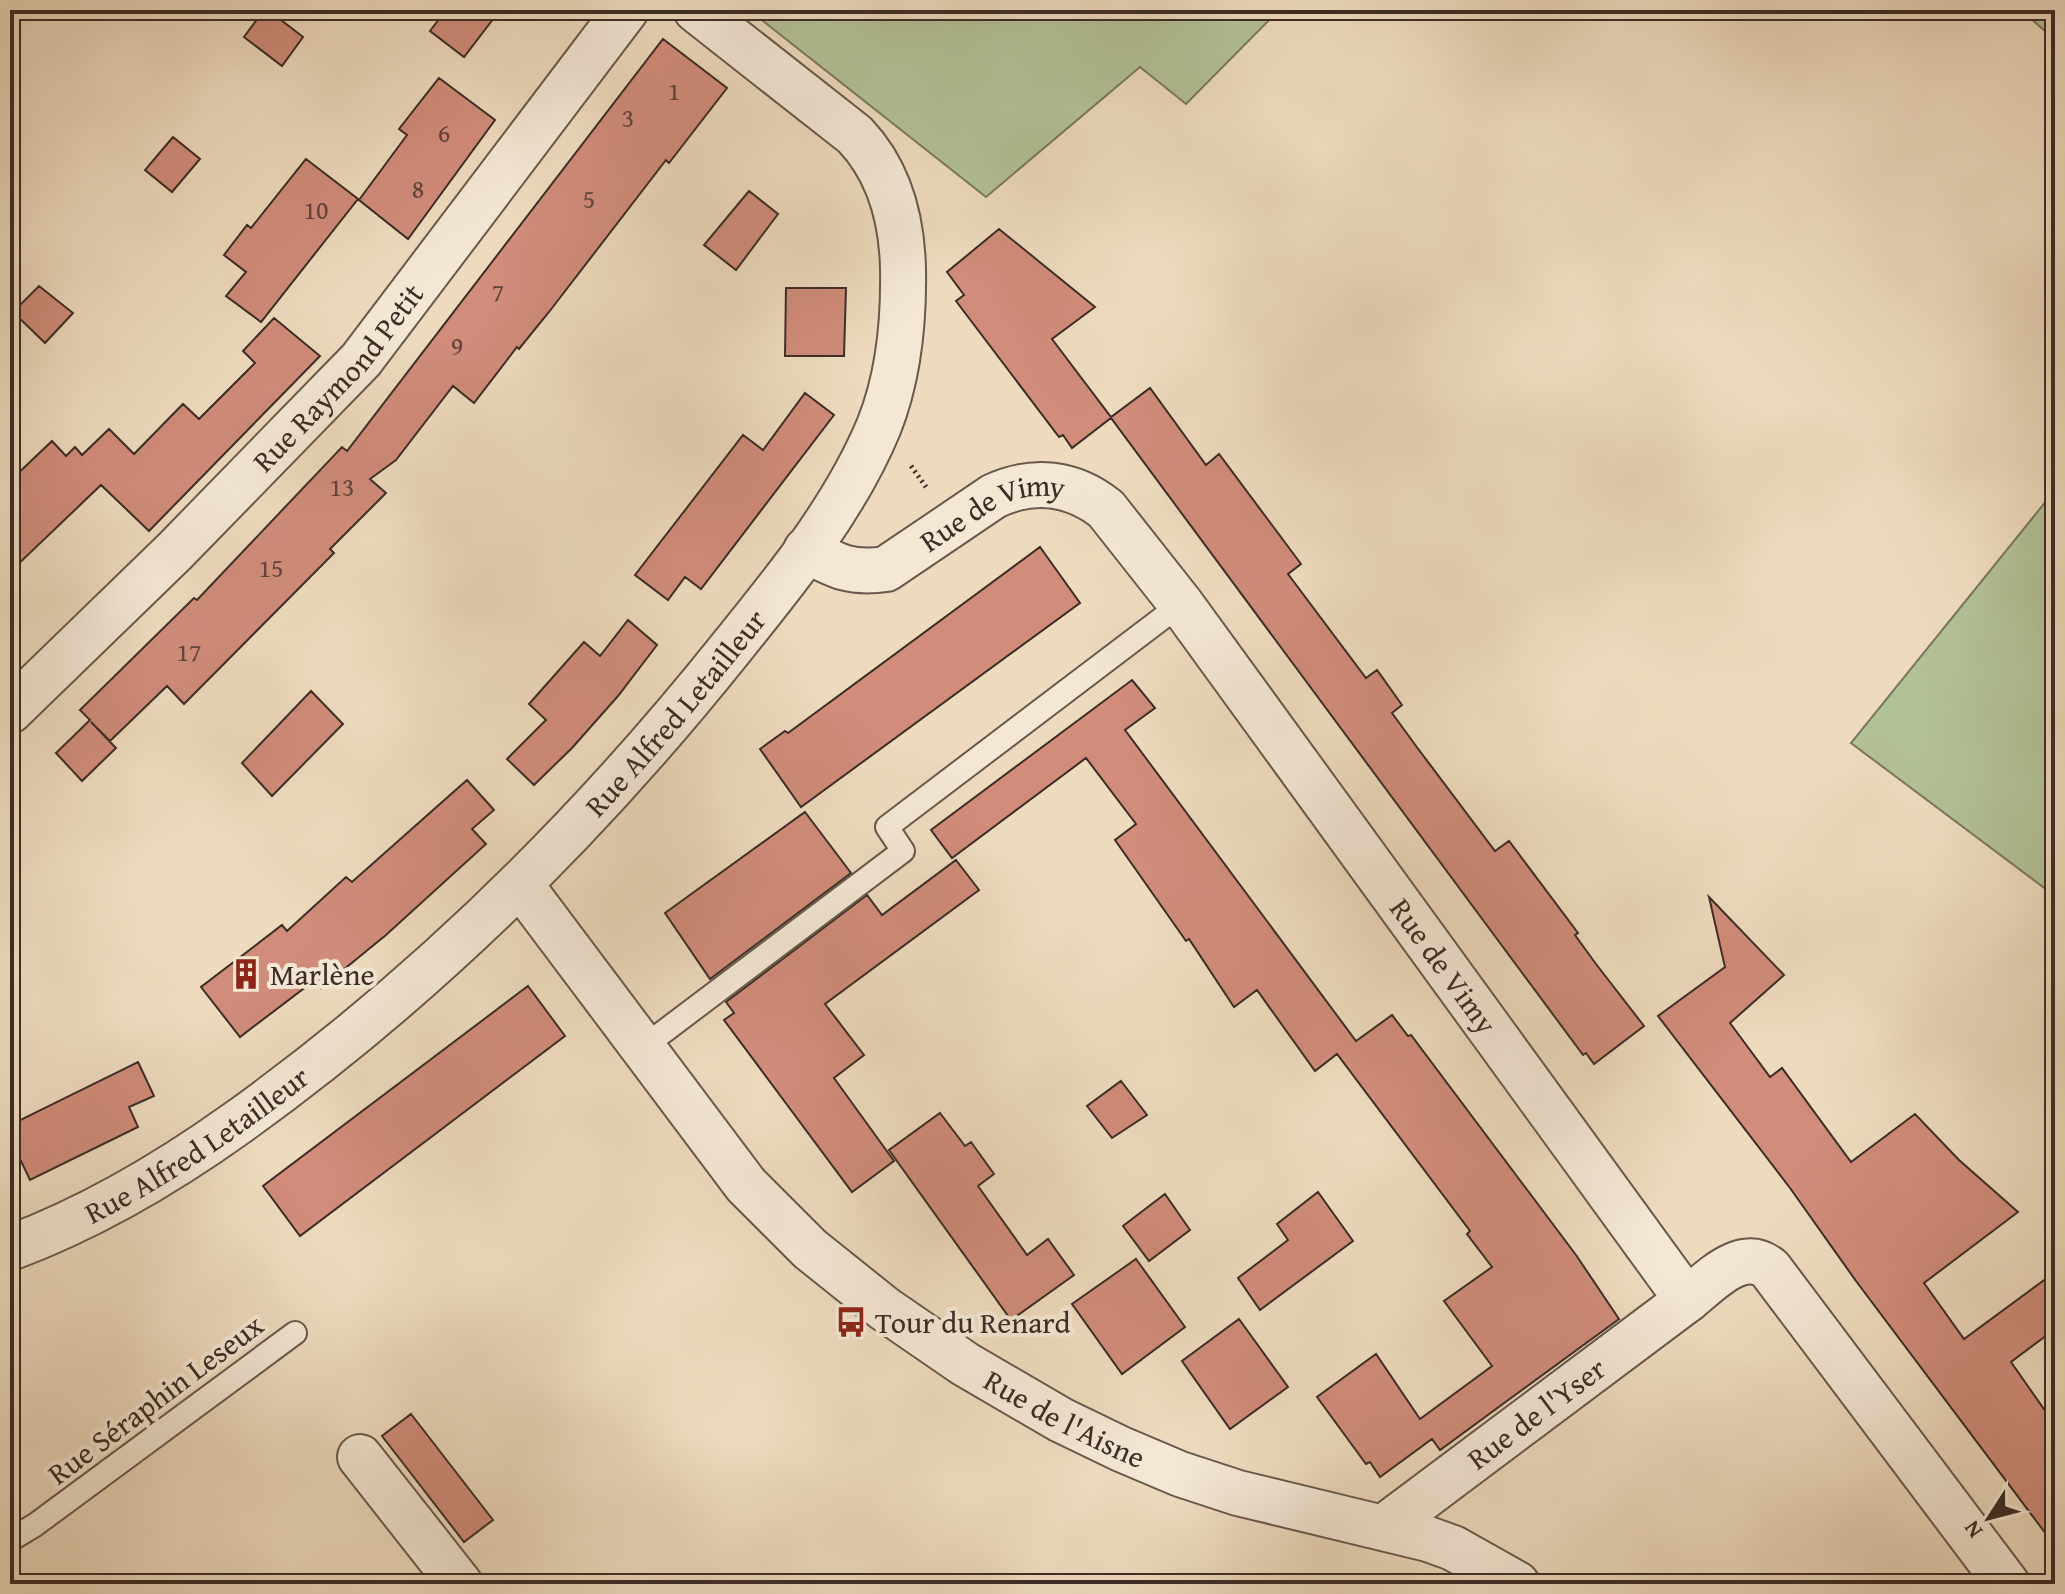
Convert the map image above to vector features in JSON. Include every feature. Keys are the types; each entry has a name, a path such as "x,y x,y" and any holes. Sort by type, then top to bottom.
{"street":[{"name":"Rue Raymond Petit","path":"10,711 175,551 361,360 626,10"},
{"name":"Rue Alfred Letailleur","path":"10,1248 110,1202 236,1123 381,1012 464,938 586,816 684,706 774,595 847,488 868,451 887,399 903,313 903,258 888,186 868,149 855,135 696,10"},
{"name":"Rue de Vimy","path":"806,550 849,571 886,569 994,496 1011,488 1054,484 1091,496 1106,509 1181,604 1687,1300"},
{"name":"Rue de l'Aisne","path":"520,884 727,1161 787,1228 885,1309 965,1364 1061,1420 1180,1474 1262,1499 1384,1527 1453,1548 1517,1584"},
{"path":"1687,1300 1737,1262 1754,1260 1770,1269 2007,1584"},
{"name":"Rue de l'Yser","path":"1384,1527 1687,1300"},
{"path":"360,1457 460,1584"}],"lane":[{"path":"642,1048 903,851 887,827 1181,604"},
{"name":"Rue Séraphin Leseux","path":"10,1540 35,1525 295,1333"}],"green space":[{"path":"749,10 1279,10 1186,104 1140,67 986,197"},
{"path":"2021,10 2055,10 2055,40"},
{"path":"2055,490 2055,896 1851,743"}],"building":[{"path":"264,10 303,37 282,66 244,37"},
{"path":"446,10 500,10 464,57 430,31"},
{"path":"663,39 727,88 669,163 666,160 549,312 519,349 517,347 474,403 453,386 396,460 370,479 386,493 330,549 334,553 184,704 167,686 110,741 91,722 116,748 82,781 56,753 90,720 80,710 194,598 197,600 342,447 347,451"},
{"path":"439,78 495,120 408,239 359,200 407,135 399,129"},
{"path":"173,137 200,159 172,192 145,170"},
{"path":"306,159 358,199 261,322 226,296 246,272 224,255 247,225 251,228"},
{"path":"749,191 778,214 736,270 704,245"},
{"path":"999,229 1095,307 1052,339 1111,417 1150,388 1206,465 1219,454 1301,564 1288,574 1366,678 1377,670 1402,705 1392,713 1416,746 1495,851 1509,841 1578,933 1575,935 1644,1026 1594,1064 1586,1053 1583,1055 1111,418 1072,448 1063,435 1059,437 956,301 964,295 947,272"},
{"path":"39,286 73,313 45,343 13,312"},
{"path":"786,288 846,288 844,356 785,356"},
{"path":"274,318 320,356 149,531 101,485 10,572 10,481 52,441 66,456 75,447 82,455 109,429 134,454 183,404 199,419 255,363 243,351"},
{"path":"805,393 834,415 701,589 685,577 668,600 635,575 743,435 763,450"},
{"path":"1040,547 1080,603 801,807 760,749 785,731 788,733"},
{"path":"628,620 657,645 618,696 534,785 507,759 546,720 529,704 584,642 600,656"},
{"path":"1132,680 1155,708 1125,730 1356,1041 1392,1015 1408,1036 1411,1035 1576,1255 1619,1319 1440,1450 1432,1439 1380,1477 1370,1462 1366,1464 1317,1397 1376,1354 1420,1419 1492,1366 1444,1301 1492,1267 1467,1234 1470,1231 1337,1054 1315,1071 1257,990 1234,1007 1189,939 1186,941 1115,840 1136,824 1086,758 952,858 931,830"},
{"path":"311,691 343,724 272,796 242,763"},
{"path":"467,780 494,810 472,829 486,844 386,935 321,988 315,980 240,1037 201,987 282,925 287,931 346,877 352,882"},
{"path":"805,812 851,873 710,979 665,913"},
{"path":"956,860 979,890 825,1004 864,1055 834,1078 894,1161 852,1192 724,1020 734,1013 726,1002 867,895 882,915"},
{"path":"1709,897 1784,975 1730,1023 1770,1077 1782,1068 1851,1162 1915,1114 1959,1160 2018,1212 1924,1283 1964,1339 2055,1272 2055,1329 2011,1362 2055,1425 2055,1546 1790,1188 1658,1016 1725,967"},
{"path":"528,986 565,1036 300,1236 263,1186"},
{"path":"138,1062 154,1096 129,1107 138,1127 30,1180 21,1161 10,1166 10,1125"},
{"path":"1121,1081 1147,1115 1112,1138 1087,1106"},
{"path":"940,1113 965,1146 971,1142 994,1174 978,1186 1027,1255 1048,1239 1074,1275 1011,1320 889,1150"},
{"path":"1318,1192 1353,1241 1260,1310 1238,1278 1288,1240 1277,1224"},
{"path":"1165,1194 1190,1230 1149,1261 1123,1226"},
{"path":"1136,1259 1185,1327 1122,1374 1072,1304"},
{"path":"1239,1319 1288,1387 1230,1429 1182,1361"},
{"path":"411,1414 493,1520 464,1542 382,1436"}],"place":[{"name":"Marlène","path":"246,974"},
{"name":"Tour du Renard","path":"851,1322"}]}
